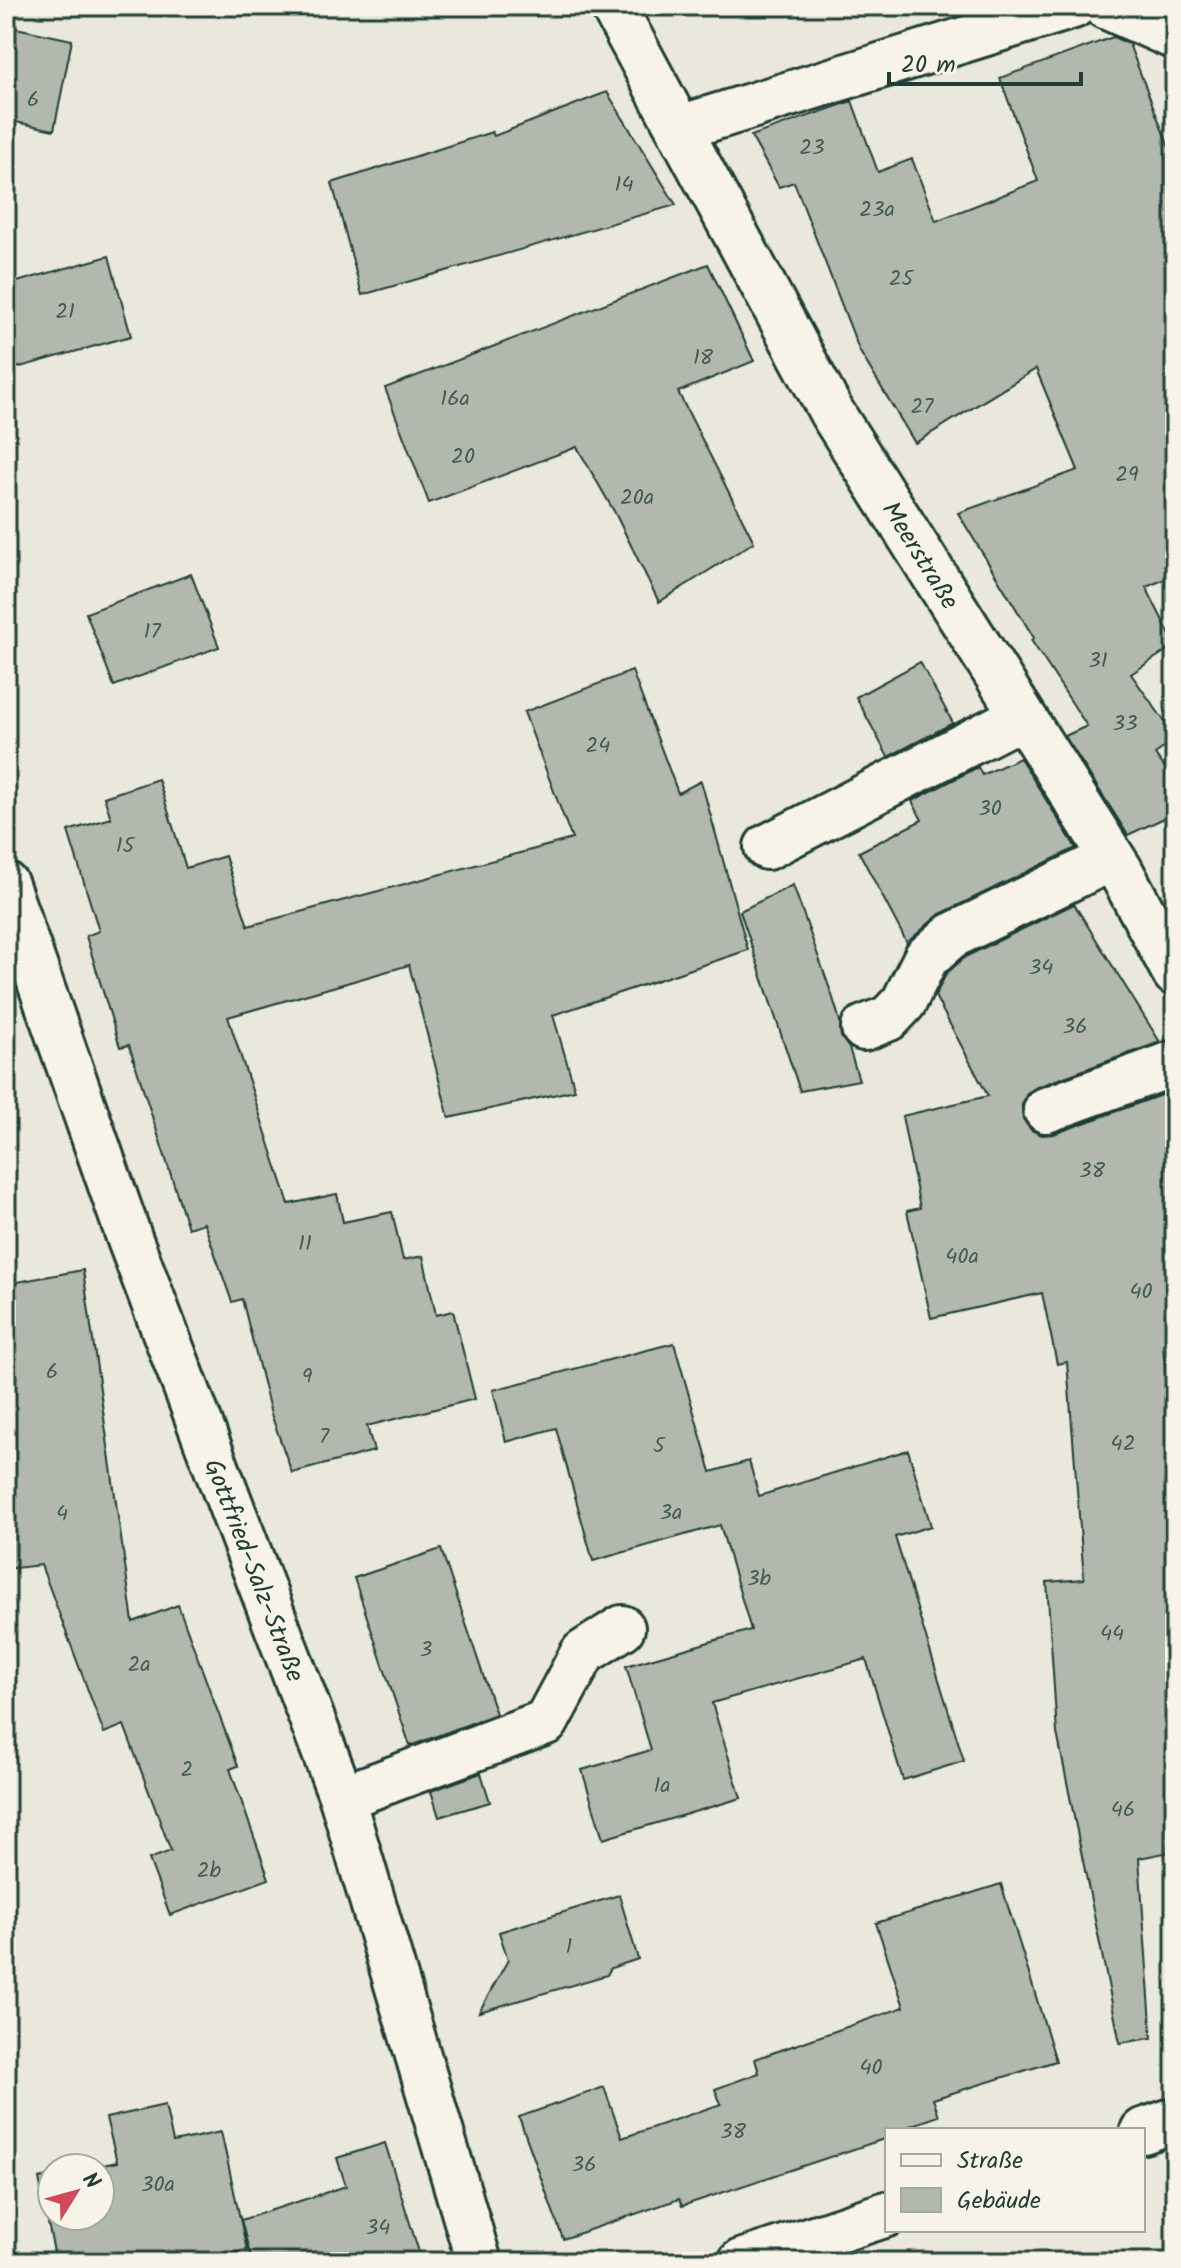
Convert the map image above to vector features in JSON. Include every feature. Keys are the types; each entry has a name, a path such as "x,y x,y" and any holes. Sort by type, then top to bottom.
{"street":[{"name":"Meerstraße","path":"613,6 832,413 1112,858 1175,973"},
{"path":"680,128 1073,6"},
{"path":"1105,6 1175,37"},
{"path":"767,847 1022,716"},
{"path":"864,1028 889,1018 904,1002 926,958 951,936 1112,858"},
{"name":"Gottfried-Salz-Straße","path":"6,885 130,1240 342,1798 479,2262"},
{"path":"1046,1110 1175,1063"},
{"path":"342,1798 546,1722 583,1653 622,1628"},
{"path":"1145,2130 1175,2120"},
{"path":"741,2262 885,2215"}],"building":[{"path":"16,28 72,40 54,130 6,120 6,76"},
{"path":"1113,37 1129,44 1175,163 1175,575 1146,587 1175,645 1131,674 1175,736 1175,740 1155,754 1175,782 1175,813 1128,835 1065,736 1087,726 1031,640 1034,638 958,513 1078,470 1036,369 915,443 860,352 794,182 779,187 751,136 852,101 878,172 912,159 936,221 1038,181 1000,78"},
{"path":"607,92 676,205 362,295 332,183 492,132 494,136"},
{"path":"109,256 131,336 6,371 6,285"},
{"path":"708,264 754,361 678,392 754,542 659,602 615,513 577,447 429,503 385,388"},
{"path":"191,574 219,647 114,686 86,613"},
{"path":"920,662 953,723 888,757 856,697"},
{"path":"632,671 678,793 701,781 748,950 553,1015 575,1090 449,1118 409,965 228,1017 289,1204 337,1194 343,1222 392,1212 403,1260 423,1256 436,1315 453,1311 475,1399 367,1426 374,1451 292,1473 271,1414 242,1299 232,1302 204,1223 188,1228 129,1045 120,1047 86,936 99,931 68,831 111,818 104,797 158,779 186,868 225,856 248,926 572,839 524,712"},
{"path":"1020,758 1076,848 940,914 907,943 859,852 922,820 912,801 978,767 982,775"},
{"path":"793,885 832,995 841,1037 849,1048 859,1080 800,1091 740,911"},
{"path":"1074,904 1160,1042 1037,1087 1027,1093 1022,1105 1023,1119 1031,1130 1042,1135 1054,1134 1175,1090 1175,1341 1163,1344 1175,1480 1175,1851 1139,1858 1152,2038 1120,2043 1057,1733 1047,1582 1084,1579 1067,1362 1057,1364 1042,1293 931,1318 907,1211 920,1208 902,1116 988,1096 935,996 946,974 965,957"},
{"path":"83,1270 133,1622 178,1605 238,1766 230,1769 269,1879 170,1915 149,1859 171,1851 124,1725 104,1733 41,1565 6,1569 6,1284"},
{"path":"674,1343 711,1472 749,1461 759,1496 908,1450 931,1526 895,1537 964,1761 903,1780 866,1659 712,1703 741,1798 603,1839 582,1770 651,1750 626,1666 751,1630 720,1525 593,1561 556,1428 506,1442 493,1390"},
{"path":"441,1549 496,1714 410,1746 354,1578"},
{"path":"481,1773 490,1802 439,1817 431,1791"},
{"path":"1001,1884 1056,2061 933,2099 939,2116 908,2128 885,2128 885,2139 682,2206 679,2199 563,2239 519,2117 604,2087 622,2138 721,2104 715,2089 759,2073 755,2059 904,2007 876,1923"},
{"path":"619,1895 638,1959 611,1968 607,1975 479,2012 508,1960 499,1932"},
{"path":"165,2105 173,2142 221,2132 247,2250 188,2262 56,2262 50,2232 116,2232 117,2162 106,2118"},
{"path":"385,2143 422,2262 252,2262 241,2220 346,2186 337,2158"}]}
